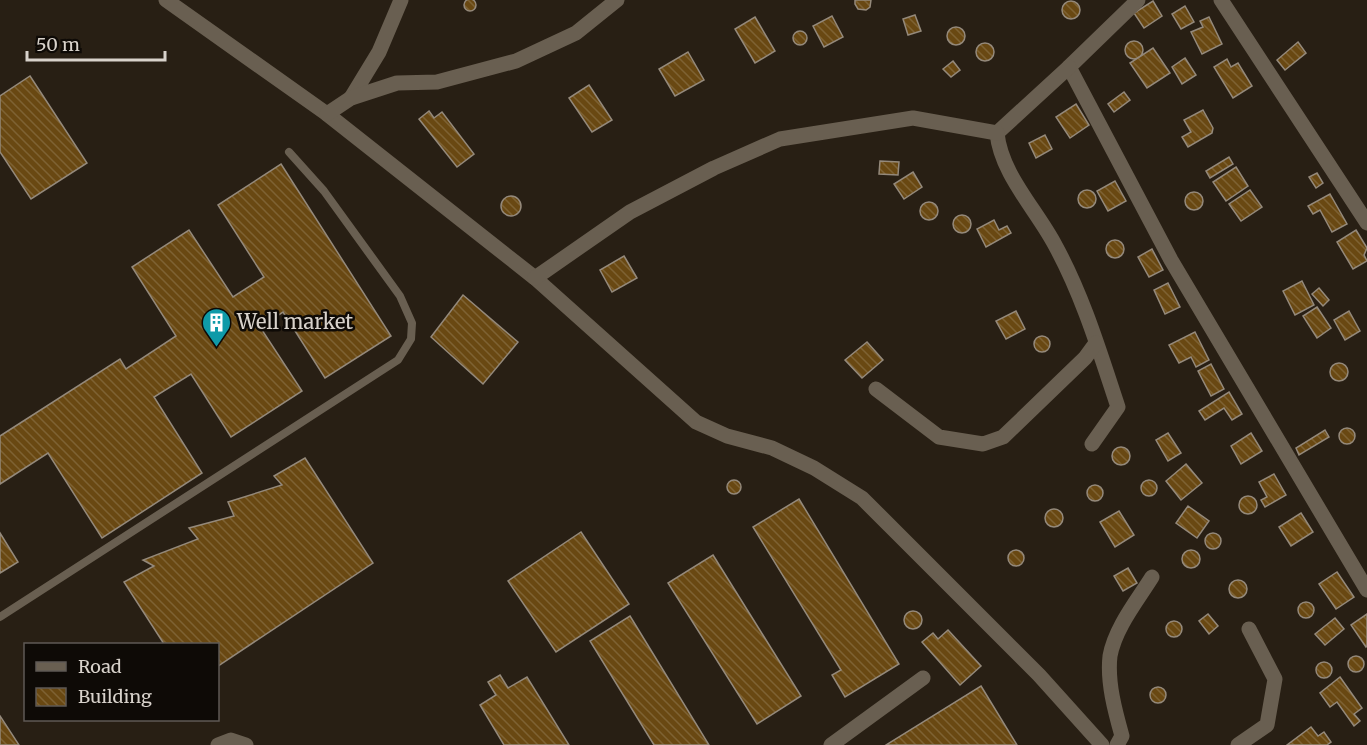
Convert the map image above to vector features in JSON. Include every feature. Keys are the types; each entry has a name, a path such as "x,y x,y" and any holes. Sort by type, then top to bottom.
{"street":[{"path":"166,0 327,114 535,278 696,422 727,436 772,448 814,468 862,498 1039,675 1102,745"},
{"path":"351,98 379,52 401,0"},
{"path":"327,114 351,98 397,83 438,82 516,61 576,33 617,0"},
{"path":"997,133 1138,0"},
{"path":"1221,0 1367,223"},
{"path":"1069,67 1171,260 1367,590"},
{"path":"535,278 630,212 714,168 780,139 914,118 997,133"},
{"path":"997,133 999,153 1056,246 1096,343 1118,407 1092,444"},
{"path":"876,389 939,437 983,444 1004,437 1085,358 1096,343"},
{"path":"1117,745 1122,735 1112,700 1110,656 1123,623 1152,577"},
{"path":"1238,745 1267,725 1275,680 1249,629"},
{"path":"831,745 923,678"},
{"path":"218,745 231,741 246,745"}],"lane":[{"path":"0,617 398,360 411,339 411,323 400,296 324,191 289,152"}],"building":[{"path":"472,-1 475,0 475,10 468,11 465,10 464,3 465,0"},
{"path":"855,0 871,0 870,7 866,10 858,9 855,4"},
{"path":"1067,1 1075,1 1080,6 1078,17 1067,19 1062,14 1062,6"},
{"path":"1153,1 1162,16 1144,28 1134,13"},
{"path":"1185,6 1194,22 1181,29 1172,14"},
{"path":"915,15 921,31 908,35 903,19"},
{"path":"832,16 843,37 824,47 813,26"},
{"path":"755,17 775,51 755,63 735,29"},
{"path":"1209,17 1222,44 1202,54 1191,32 1203,27 1200,21"},
{"path":"956,27 962,30 965,36 962,42 956,45 950,42 947,36 950,30"},
{"path":"800,31 805,33 807,38 805,43 800,45 795,43 793,38 795,33"},
{"path":"1134,41 1140,44 1143,50 1140,56 1134,59 1128,56 1125,50 1128,44"},
{"path":"1298,42 1306,53 1285,70 1277,60"},
{"path":"981,43 989,43 994,48 992,59 981,61 976,56 976,48"},
{"path":"1153,48 1170,73 1147,88 1130,63"},
{"path":"688,52 704,80 675,96 659,69"},
{"path":"1185,58 1196,75 1182,84 1172,67"},
{"path":"1227,59 1231,67 1238,63 1252,86 1233,98 1214,67"},
{"path":"953,61 960,70 951,77 943,69"},
{"path":"30,76 87,163 31,199 0,152 0,96"},
{"path":"589,85 612,120 592,132 569,98"},
{"path":"1124,92 1130,100 1114,112 1108,104"},
{"path":"1076,104 1089,125 1070,138 1056,117"},
{"path":"1203,110 1213,128 1212,133 1188,147 1182,137 1191,132 1184,120"},
{"path":"429,111 434,118 442,112 474,154 457,167 419,119"},
{"path":"1045,135 1052,149 1036,158 1029,143"},
{"path":"1229,157 1233,164 1210,178 1206,171"},
{"path":"880,161 899,162 898,175 879,174"},
{"name":"Well market","path":"281,164 391,336 325,378 283,312 260,327 302,391 231,437 191,374 154,397 202,473 102,538 48,453 0,484 0,436 120,359 126,369 176,336 132,267 189,230 233,297 264,277 218,205"},
{"path":"1236,167 1248,186 1226,201 1213,182"},
{"path":"913,172 922,187 904,199 894,184"},
{"path":"1317,173 1323,183 1316,188 1309,177"},
{"path":"1115,181 1126,201 1108,211 1097,191"},
{"path":"1087,190 1095,195 1096,199 1091,207 1087,208 1079,203 1078,199 1083,191"},
{"path":"1250,190 1262,207 1241,221 1229,204"},
{"path":"1194,192 1200,195 1203,201 1200,207 1194,210 1188,207 1185,201 1188,195"},
{"path":"1330,194 1347,224 1332,232 1320,210 1313,214 1308,206"},
{"path":"511,196 518,199 521,206 518,213 511,216 504,213 501,206 504,199"},
{"path":"929,202 935,205 938,211 935,217 929,220 923,217 920,211 923,205"},
{"path":"962,215 968,218 971,224 968,230 962,233 956,230 953,224 956,218"},
{"path":"994,220 999,230 1007,226 1011,233 986,247 977,229"},
{"path":"1356,230 1367,248 1364,255 1367,261 1353,269 1337,242"},
{"path":"1115,240 1121,243 1124,249 1121,255 1115,258 1109,255 1106,249 1109,243"},
{"path":"1152,249 1163,270 1149,277 1138,257"},
{"path":"624,256 637,278 612,292 600,270"},
{"path":"1302,281 1314,305 1295,315 1283,291"},
{"path":"1168,283 1180,307 1165,314 1154,290"},
{"path":"1319,288 1329,300 1323,306 1312,294"},
{"path":"463,295 518,342 483,384 431,337"},
{"path":"1317,307 1331,328 1317,338 1303,316"},
{"path":"1016,311 1025,329 1006,339 996,321"},
{"path":"1349,311 1360,331 1345,340 1334,320"},
{"path":"1195,332 1209,360 1196,367 1191,357 1179,363 1169,345"},
{"path":"1039,336 1045,336 1050,344 1048,350 1039,352 1034,347 1034,341"},
{"path":"867,342 883,360 862,378 845,360"},
{"path":"1335,363 1343,363 1348,368 1346,379 1335,381 1330,376 1330,368"},
{"path":"1211,364 1224,389 1211,396 1198,371"},
{"path":"1229,392 1242,414 1232,420 1224,408 1205,420 1199,411"},
{"path":"1347,428 1353,430 1355,436 1353,442 1347,444 1341,442 1339,436 1341,430"},
{"path":"1325,430 1329,437 1299,455 1296,448"},
{"path":"1168,433 1181,453 1168,461 1156,440"},
{"path":"1251,433 1262,451 1241,464 1231,446"},
{"path":"1121,447 1127,450 1130,456 1127,462 1121,465 1115,462 1112,456 1115,450"},
{"path":"305,458 373,563 219,665 219,643 163,643 124,582 154,566 143,560 198,539 189,528 234,516 228,502 282,485 274,476"},
{"path":"1186,464 1202,483 1181,500 1166,481"},
{"path":"1274,474 1286,495 1265,507 1261,500 1267,497 1259,482"},
{"path":"731,480 737,480 741,487 737,494 731,494 727,490 727,484"},
{"path":"1146,480 1152,480 1157,488 1155,494 1146,496 1141,491 1141,485"},
{"path":"1092,485 1098,485 1103,493 1101,499 1092,501 1087,496 1087,490"},
{"path":"1244,496 1252,496 1257,501 1255,512 1244,514 1239,509 1239,501"},
{"path":"799,499 899,664 845,697 832,675 841,670 753,527"},
{"path":"1188,506 1209,521 1197,538 1176,523"},
{"path":"1054,509 1060,512 1063,518 1060,524 1054,527 1048,524 1045,518 1048,512"},
{"path":"1119,511 1134,535 1115,547 1100,522"},
{"path":"1301,513 1313,532 1291,546 1279,527"},
{"path":"581,532 629,604 556,652 508,581"},
{"path":"0,533 18,562 0,573"},
{"path":"1213,533 1221,541 1213,549 1205,541"},
{"path":"1013,550 1019,550 1024,558 1022,564 1013,566 1008,561 1008,555"},
{"path":"1191,550 1197,553 1200,559 1197,565 1191,568 1185,565 1182,559 1185,553"},
{"path":"713,555 801,696 757,724 668,583"},
{"path":"1128,568 1137,583 1123,591 1114,576"},
{"path":"1337,572 1354,597 1336,609 1319,584"},
{"path":"1238,580 1244,583 1247,589 1244,595 1238,598 1232,595 1229,589 1232,583"},
{"path":"1306,602 1312,604 1314,610 1312,616 1306,618 1300,616 1298,610 1300,604"},
{"path":"913,611 919,614 922,620 919,626 913,629 907,626 904,620 907,614"},
{"path":"1208,614 1218,626 1209,634 1199,621"},
{"path":"1367,614 1367,646 1366,647 1351,625"},
{"path":"630,616 709,745 654,745 590,641"},
{"path":"1335,618 1344,629 1325,645 1315,634"},
{"path":"1174,621 1182,629 1174,637 1166,629"},
{"path":"948,630 981,666 960,685 922,642 933,633 938,639"},
{"path":"1356,656 1362,658 1364,664 1362,670 1356,672 1350,670 1348,664 1350,658"},
{"path":"1324,662 1330,664 1332,670 1330,676 1324,678 1318,676 1316,670 1318,664"},
{"path":"500,675 508,688 527,677 569,745 504,745 480,705 496,695 488,682"},
{"path":"1340,677 1362,708 1354,714 1360,721 1354,726 1337,702 1330,707 1320,693"},
{"path":"981,686 1017,745 886,745"},
{"path":"1155,687 1161,687 1166,695 1164,701 1155,703 1150,698 1150,692"},
{"path":"0,716 19,745 0,745"},
{"path":"1311,727 1318,736 1324,732 1331,742 1327,745 1287,745"}],"place":[{"name":"Well market","path":"216,348"}]}
